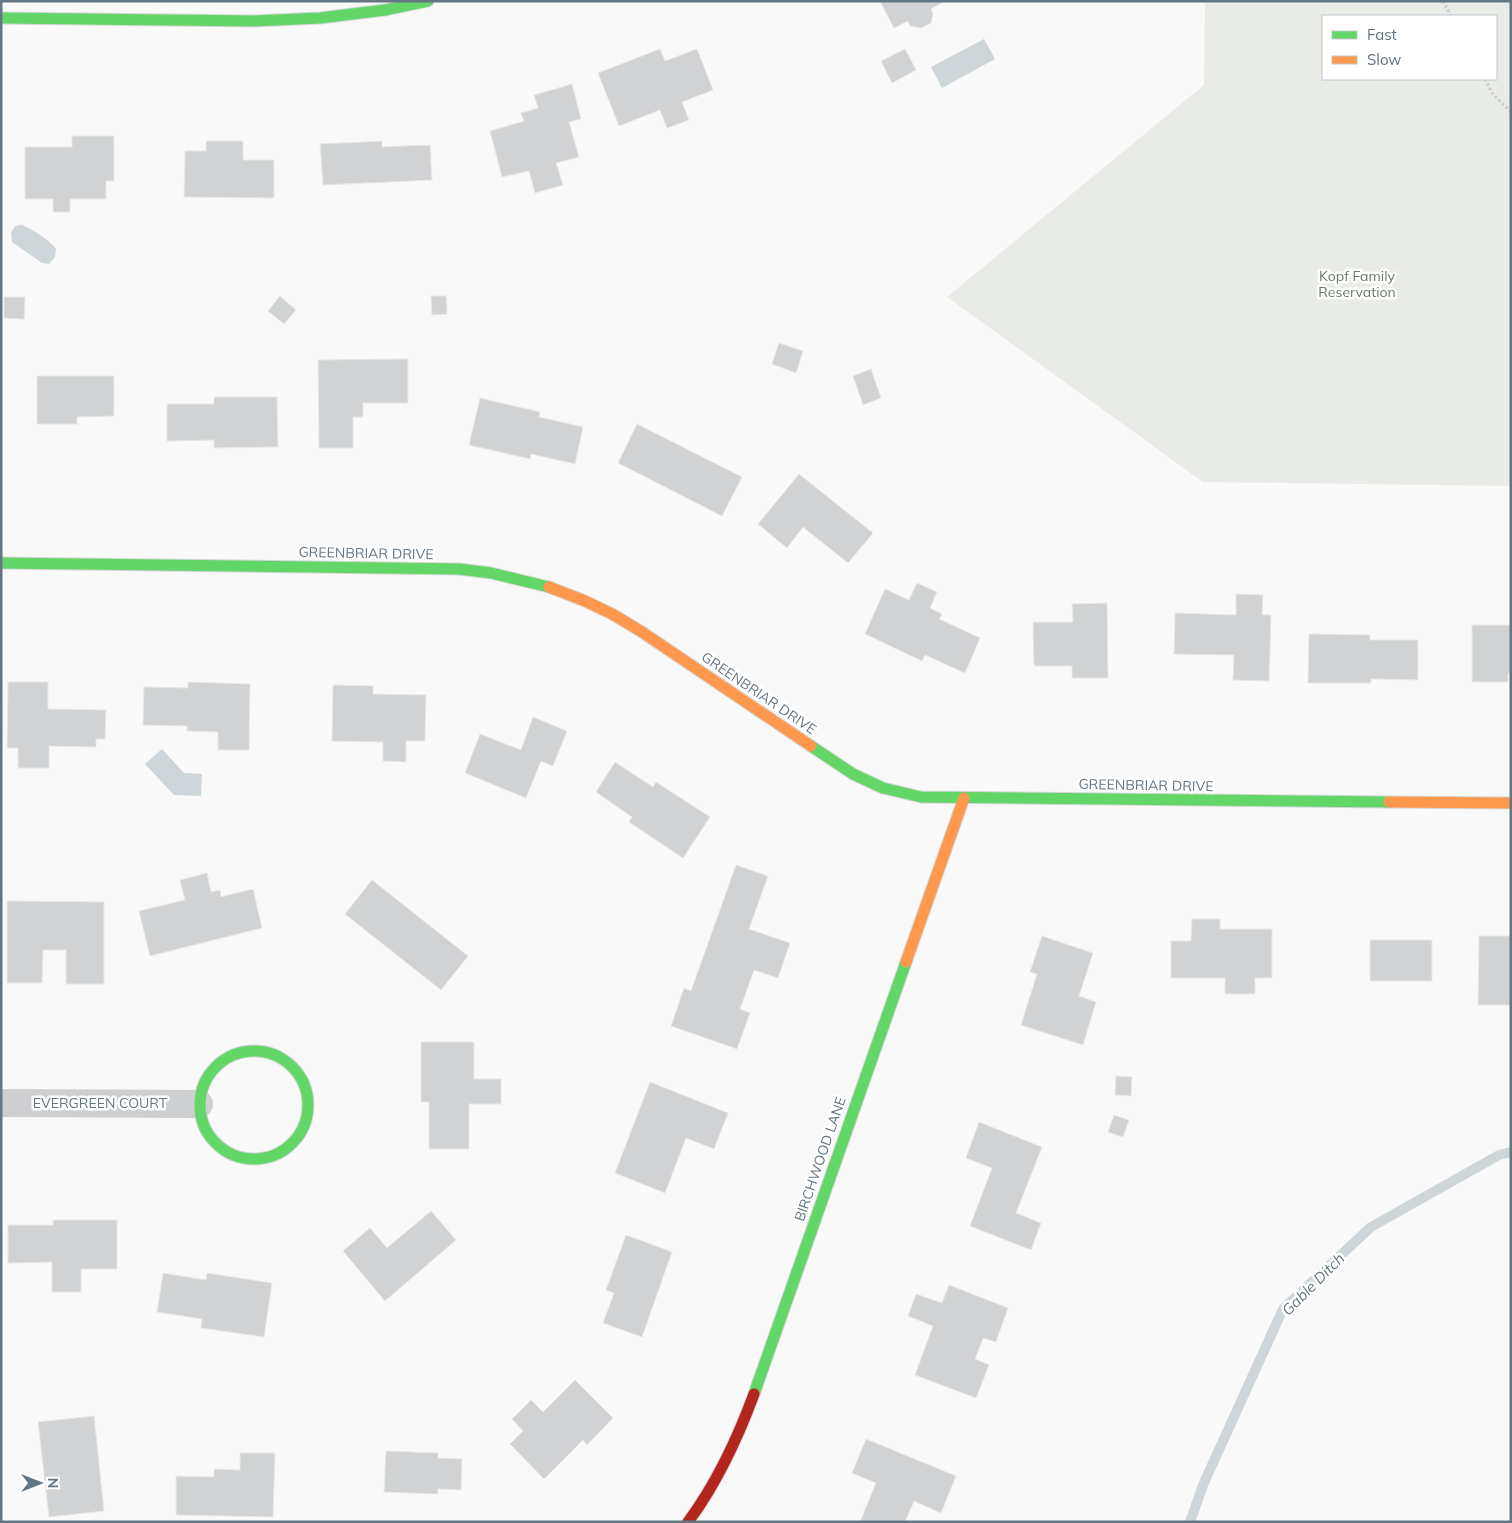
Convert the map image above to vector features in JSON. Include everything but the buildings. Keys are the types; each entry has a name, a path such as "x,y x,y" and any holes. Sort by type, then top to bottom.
{"street":[{"path":"1,18 254,21 320,18 385,10 428,1"},
{"name":"GREENBRIAR DRIVE","path":"1,563 459,569 491,573 555,588 614,615 650,637 853,774 883,788 921,797 1511,804"},
{"name":"BIRCHWOOD LANE","path":"688,1522 701,1506 730,1456 743,1424 964,798"},
{"path":"259,1050 277,1055 297,1072 308,1097 308,1115 301,1132 290,1146 275,1156 257,1160 240,1158 223,1150 210,1138 202,1122 199,1104 202,1086 211,1070 225,1058 241,1051 259,1050"},
{"name":"EVERGREEN COURT","path":"1,1102 199,1104"}],"path":[{"path":"1443,1 1450,15"},
{"path":"1486,80 1492,93 1511,112"}],"green space":[{"name":"Kopf Family Reservation","path":"1205,1 1511,1 1511,486 1203,482 947,297 1204,85"}],"shaded area":[{"path":"984,39 995,59 942,88 931,67"},
{"path":"22,225 40,235 56,249 55,257 49,264 42,263 12,242 11,233 15,226"},
{"path":"162,749 184,773 202,774 201,796 174,795 145,764"}],"waterway":[{"name":"Gable Ditch","path":"1190,1522 1203,1485 1283,1309 1371,1227 1499,1155 1511,1152"}],"traffic: fast":[{"path":"1,18 254,21 320,18 385,10 428,1"},
{"path":"1,563 459,569 491,573 549,587"},
{"path":"811,746 853,774 883,788 921,797 1389,802"},
{"path":"754,1394 906,962"},
{"path":"254,1051 275,1055 292,1067 304,1084 308,1105 304,1126 292,1143 275,1155 254,1159 233,1155 216,1143 204,1126 200,1105 204,1084 216,1067 233,1055 254,1051"}],"traffic: slow":[{"path":"549,587 614,615 811,746"},
{"path":"906,962 964,798"},
{"path":"1389,802 1511,803"}],"traffic: jam":[{"path":"688,1522 726,1461 754,1394"}]}
